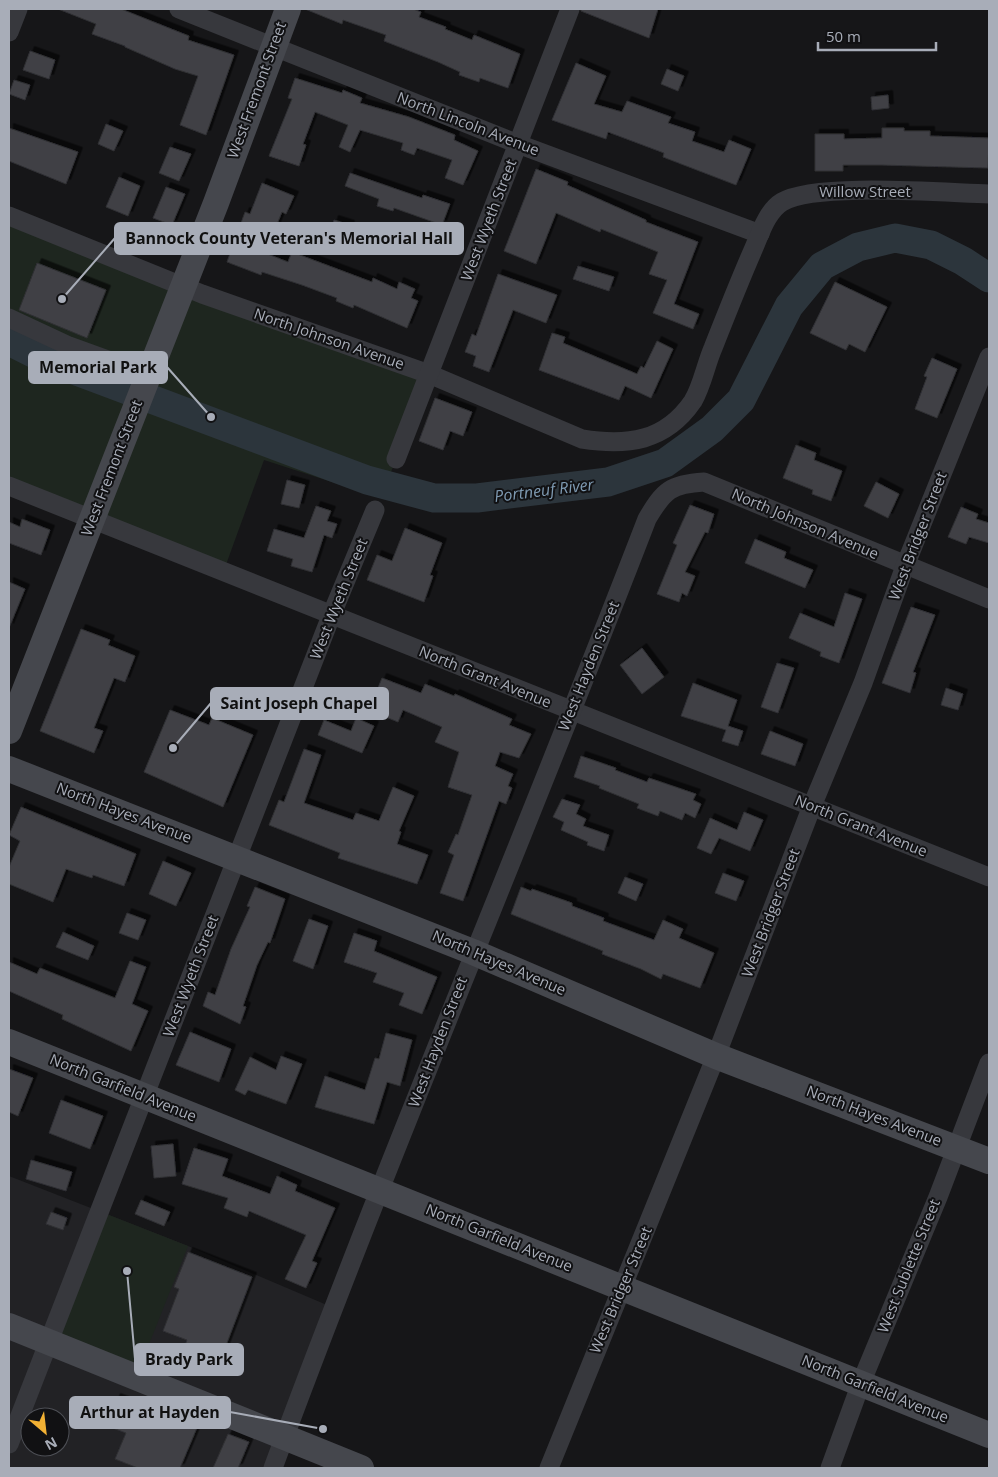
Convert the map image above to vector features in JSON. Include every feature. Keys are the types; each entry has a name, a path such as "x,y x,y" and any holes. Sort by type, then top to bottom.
{"street":[{"path":"9,32 18,9"},
{"name":"North Lincoln Avenue","path":"179,9 518,144 760,234"},
{"name":"West Fremont Street","path":"9,731 149,375 288,9"},
{"name":"West Wyeth Street","path":"396,459 570,9"},
{"name":"Willow Street","path":"760,234 769,216 782,202 812,192 897,191 989,194"},
{"name":"North Johnson Avenue","path":"9,216 183,286 429,374 582,438 609,443 626,442 652,436 671,424 693,400 738,283 760,234"},
{"path":"9,318 69,346 149,375"},
{"name":"West Bridger Street","path":"549,1468 716,1056 812,806 863,683 905,566 989,357"},
{"name":"North Johnson Avenue","path":"704,482 989,599"},
{"name":"West Hayden Street","path":"273,1468 474,952 572,711 647,519 661,495 683,483 704,482"},
{"name":"North Grant Avenue","path":"9,486 91,521 989,876"},
{"name":"West Wyeth Street","path":"9,1444 331,616 375,510"},
{"name":"North Hayes Avenue","path":"9,768 474,952 716,1056 989,1161"},
{"name":"North Garfield Avenue","path":"9,1042 989,1435"},
{"name":"West Sublette Street","path":"830,1468 861,1383 938,1197 955,1147 989,1063"},
{"path":"9,1326 361,1468"}],"shaded area":[{"path":"9,216 429,374 381,498 264,460 223,573 9,486"},
{"path":"9,1176 188,1246 334,1308 273,1468 9,1468"},
{"path":"99,1211 188,1246 136,1377 48,1342"}],"building":[{"path":"58,9 121,9 189,36 188,40 234,55 206,135 180,125 198,76 175,69 125,46 92,34 96,24"},
{"path":"305,9 413,9 421,12 419,17 446,27 445,29 472,40 474,35 520,54 508,88 480,78 479,82 459,75 460,72 438,62 384,41 386,35 343,20 342,24"},
{"path":"581,9 658,9 649,38 581,11"},
{"path":"30,51 55,60 49,79 23,70"},
{"path":"576,63 606,76 594,104 622,112 627,101 671,117 668,123 695,132 692,141 724,152 729,140 751,149 736,185 663,157 664,153 608,132 606,139 552,120"},
{"path":"667,69 684,76 678,91 661,84"},
{"path":"295,78 342,93 343,90 362,98 360,103 409,117 455,135 454,140 478,151 463,185 445,178 452,160 417,148 414,155 401,150 403,143 360,130 350,152 339,147 348,125 315,112 303,144 306,145 299,166 269,156 292,99 288,98"},
{"path":"14,80 30,85 25,100 9,94"},
{"path":"888,95 889,108 872,110 871,97"},
{"path":"106,124 123,131 114,151 98,144"},
{"path":"9,128 78,152 66,184 9,161"},
{"path":"882,128 904,128 904,131 930,131 930,136 989,138 988,168 843,165 843,171 815,171 815,134 844,134 844,139 882,138"},
{"path":"170,147 191,154 179,181 159,173"},
{"path":"536,169 568,182 567,185 646,220 646,222 698,242 674,304 699,314 693,329 653,313 667,280 649,274 658,252 601,229 600,232 556,213 536,264 504,251"},
{"path":"350,173 422,198 423,195 450,204 442,225 394,208 393,211 377,206 379,199 345,186"},
{"path":"119,177 140,186 128,216 106,207"},
{"path":"262,183 294,196 286,214 282,212 265,253 288,262 292,252 372,282 373,278 397,289 399,282 415,289 411,298 418,301 407,328 354,305 353,308 336,301 337,298 302,285 262,272 261,275 227,262 245,212 250,214"},
{"path":"166,187 185,194 172,225 153,218"},
{"path":"334,220 350,225 346,239 330,233"},
{"path":"37,263 106,290 87,338 19,310"},
{"path":"578,266 614,277 609,291 573,279"},
{"path":"498,274 557,295 546,323 513,310 489,372 473,366 476,356 465,352 472,334 476,336"},
{"path":"835,282 887,307 865,352 849,344 846,350 810,333"},
{"path":"552,333 565,337 563,343 637,374 641,366 644,368 657,341 673,349 651,398 625,386 619,400 539,370"},
{"path":"932,358 957,369 937,418 915,409 927,377 924,376"},
{"path":"435,398 472,412 463,436 450,431 443,450 419,441"},
{"path":"796,445 816,453 814,460 842,471 831,501 812,494 813,490 783,478"},
{"path":"287,480 305,485 299,508 281,504"},
{"path":"876,482 899,494 888,518 864,506"},
{"path":"690,505 714,514 708,533 705,532 685,572 695,576 687,596 682,593 679,602 657,594 677,545 673,543"},
{"path":"316,506 331,511 327,521 337,524 332,538 324,535 312,572 291,566 293,559 267,551 274,529 304,538"},
{"path":"961,507 978,514 976,519 989,523 989,543 969,537 966,544 948,537"},
{"path":"22,519 50,530 41,555 9,543 9,522 20,527"},
{"path":"405,528 442,543 430,575 433,576 424,602 367,580 377,555 392,561"},
{"path":"755,539 786,552 784,558 813,570 805,588 745,563"},
{"path":"9,582 25,589 9,628"},
{"path":"845,593 862,599 839,663 820,656 821,652 789,638 800,613 834,627"},
{"path":"911,607 935,615 913,672 916,673 910,693 882,683"},
{"path":"81,629 110,640 108,645 135,656 125,682 114,678 94,728 103,731 94,753 40,731"},
{"path":"642,648 664,677 642,694 620,665"},
{"path":"777,663 794,668 778,713 761,707"},
{"path":"382,678 421,693 425,684 454,696 455,694 512,719 509,725 531,734 519,758 500,752 495,766 513,774 508,786 512,788 506,804 499,801 463,901 440,893 454,855 448,852 456,834 458,835 472,795 448,787 459,752 435,742 442,727 403,710 398,722 369,710"},
{"path":"693,683 737,700 728,726 743,731 738,746 722,741 726,730 681,716"},
{"path":"946,688 963,694 958,710 941,705"},
{"path":"170,710 209,725 212,718 253,735 223,807 144,772"},
{"path":"356,718 374,726 362,753 318,735 324,720 351,731"},
{"path":"770,731 803,744 795,766 761,754"},
{"path":"304,749 321,755 304,803 353,820 356,813 379,821 393,787 414,796 399,831 401,832 397,844 428,855 417,884 338,858 340,853 269,825 279,800 284,802"},
{"path":"581,756 616,768 615,770 647,782 649,778 696,794 693,800 701,804 695,818 685,813 682,820 660,811 658,816 637,808 639,804 599,788 600,786 574,777"},
{"path":"562,799 580,805 576,814 586,819 583,826 609,835 604,851 587,845 588,842 561,830 564,822 553,817"},
{"path":"21,807 136,854 124,886 93,875 92,878 66,869 53,902 9,884 9,867 20,841 9,835"},
{"path":"744,812 763,820 750,851 719,838 711,854 697,848 710,818 737,830"},
{"path":"163,861 191,873 176,906 149,894"},
{"path":"723,873 744,881 736,901 715,893"},
{"path":"625,877 643,884 636,901 618,893"},
{"path":"255,887 285,899 270,943 268,942 257,965 243,1006 246,1007 240,1024 203,1006 208,992 215,995 231,949 250,907 247,906"},
{"path":"521,887 572,903 572,906 604,918 603,921 654,940 663,920 683,929 679,938 714,953 700,988 663,974 661,979 602,954 603,951 511,914"},
{"path":"127,913 146,920 138,940 119,933"},
{"path":"309,919 328,926 313,969 293,961"},
{"path":"63,932 94,946 88,960 56,947"},
{"path":"354,933 377,941 374,951 437,977 422,1014 399,1005 404,993 373,982 377,973 344,962"},
{"path":"130,961 146,967 132,1004 148,1011 131,1051 62,1019 63,1015 9,991 9,962 37,974 40,968 115,998"},
{"path":"190,1032 231,1049 219,1082 176,1065"},
{"path":"386,1033 412,1040 400,1086 387,1082 374,1124 315,1107 325,1076 365,1090 375,1058 379,1059"},
{"path":"281,1056 302,1064 286,1104 248,1090 245,1095 235,1090 250,1057 276,1070"},
{"path":"9,1069 33,1078 18,1116 9,1112"},
{"path":"61,1100 103,1116 90,1149 49,1133"},
{"path":"173,1144 176,1176 154,1178 151,1146"},
{"path":"194,1148 228,1159 222,1176 270,1194 277,1176 297,1185 295,1191 335,1208 312,1261 317,1263 306,1288 285,1279 306,1235 249,1211 247,1217 224,1208 228,1198 182,1184"},
{"path":"31,1160 72,1172 66,1191 26,1179"},
{"path":"141,1200 170,1212 164,1226 135,1214"},
{"path":"51,1212 67,1218 63,1230 46,1224"},
{"path":"188,1252 252,1277 217,1369 181,1356 187,1340 163,1331 179,1289 174,1287"},
{"path":"116,1398 138,1406 140,1401 174,1416 176,1413 199,1423 180,1468 138,1468 115,1459 126,1433 105,1425"},
{"path":"228,1434 249,1442 238,1468 213,1468"}],"waterway":[{"name":"Portneuf River","path":"9,341 47,360 367,480 434,498 477,498 608,482 665,463 712,429 741,400 789,306 822,266 858,247 895,238 931,245 963,261 989,278"}],"place":[{"name":"Bannock County Veteran's Memorial Hall","path":"62,299"},
{"name":"Memorial Park","path":"211,417"},
{"name":"Saint Joseph Chapel","path":"173,748"},
{"name":"Brady Park","path":"127,1271"},
{"name":"Arthur at Hayden","path":"323,1429"}]}
